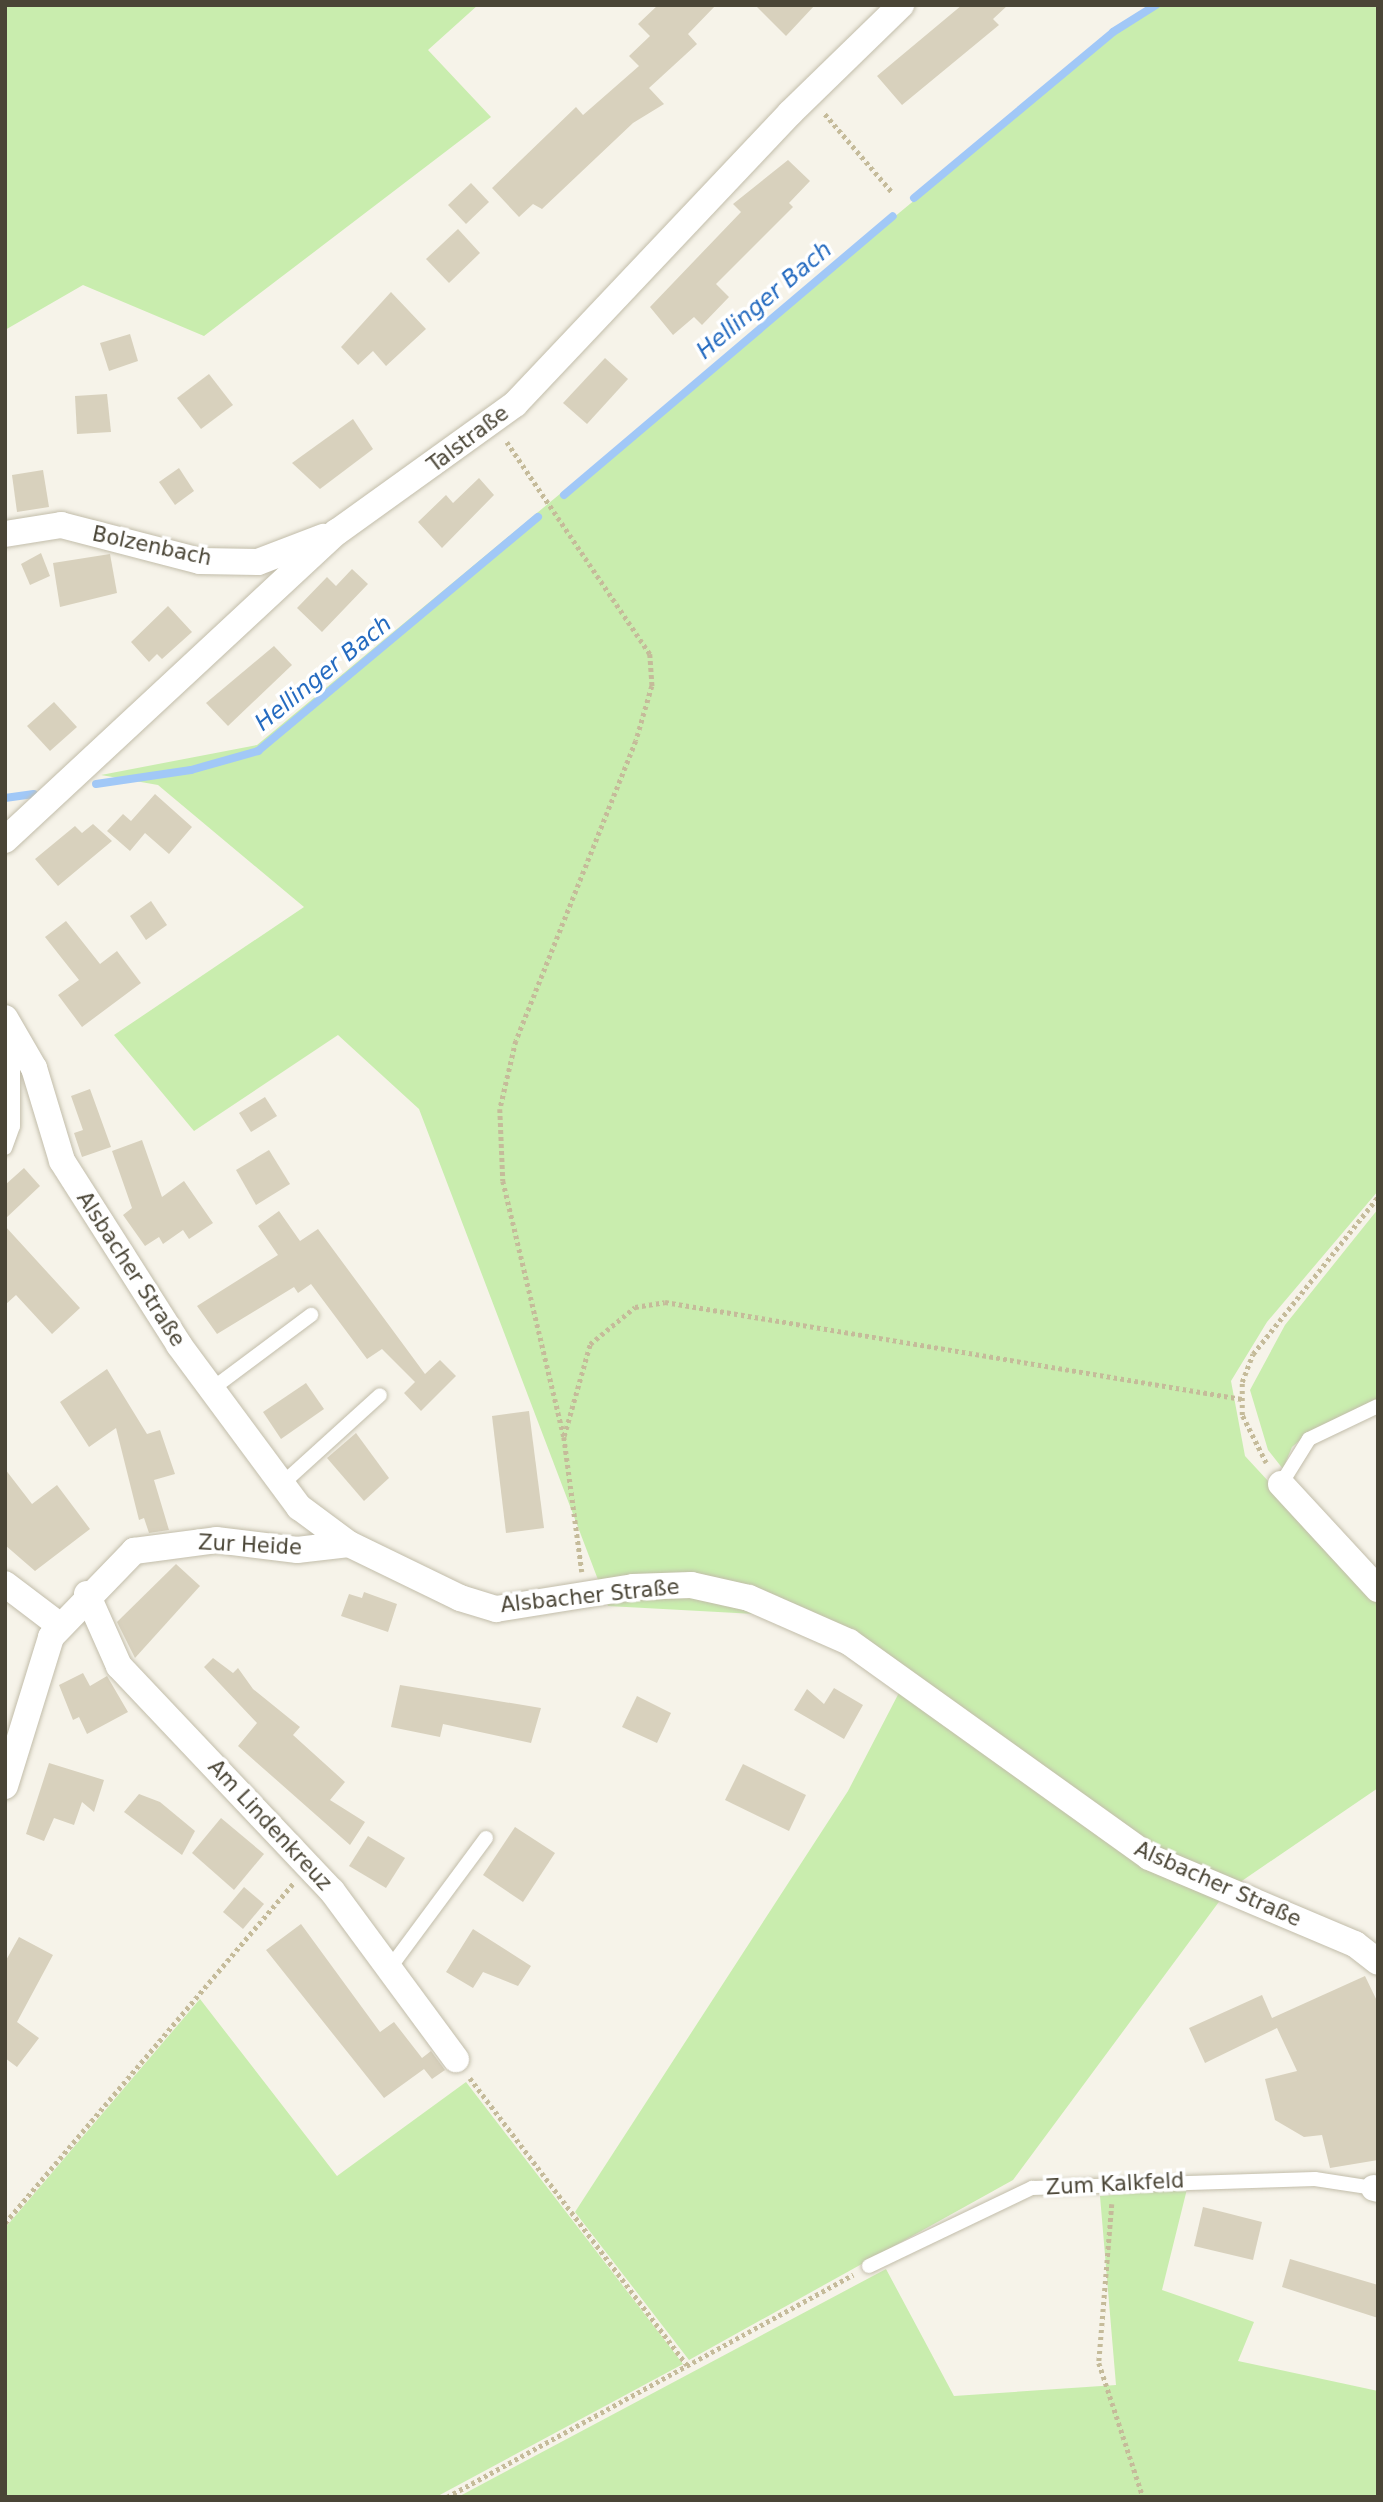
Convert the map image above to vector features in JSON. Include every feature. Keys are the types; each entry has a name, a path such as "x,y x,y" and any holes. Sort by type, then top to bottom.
{"street":[{"name":"Talstraße","path":"5,840 337,532 495,423 809,95 901,5"},
{"name":"Bolzenbach","path":"5,534 61,525 200,561 258,562 337,532"},
{"name":"Alsbacher Straße","path":"10,1021 62,1161 212,1389 299,1507 349,1544 460,1598 496,1609 691,1585 749,1598 849,1642 1149,1857 1355,1944 1378,1962"},
{"path":"1281,1484 1378,1589"},
{"name":"Zur Heide","path":"5,1786 37,1664 60,1625 87,1594 134,1551 173,1542 297,1550 349,1544"},
{"path":"5,1584 60,1625"},
{"name":"Am Lindenkreuz","path":"87,1594 119,1666 309,1864 456,2059"}],"lane":[{"path":"5,1148 13,1126 10,1021"},
{"path":"212,1389 311,1315"},
{"path":"282,1483 380,1395"},
{"path":"1281,1484 1308,1439 1378,1406"},
{"path":"389,1969 486,1838"},
{"name":"Zum Kalkfeld","path":"869,2266 1032,2188 1114,2182 1315,2179 1376,2188"}],"path":[{"path":"809,95 893,193"},
{"path":"495,423 650,654 652,686 636,741 516,1041 500,1109 503,1181 564,1437 587,1597"},
{"path":"1281,1484 1256,1448 1242,1399 1253,1354 1378,1197"},
{"path":"564,1437 590,1344 635,1307 666,1302 1242,1399"},
{"path":"5,2222 309,1864"},
{"path":"456,2059 687,2365"},
{"path":"1114,2182 1099,2363 1143,2497"},
{"path":"447,2497 869,2266"}],"green space":[{"path":"5,5 478,5 428,50 491,117 204,336 83,285 5,330"},
{"path":"1150,5 1378,5 1378,1191 1267,1322 1231,1381 1245,1456 1378,1600 1378,1788 1233,1887 1152,1852 908,1677 771,1615 608,1606 419,1109 338,1035 194,1131 114,1035 304,907 158,785 101,775 257,745"},
{"path":"1378,1209 1378,1399 1306,1435 1292,1447 1283,1469 1268,1450 1250,1390 1285,1325"},
{"path":"903,1685 1224,1895 1013,2180 689,2360 575,2212 848,1791"},
{"path":"200,1999 337,2176 466,2082 683,2364 436,2497 5,2497 5,2228"},
{"path":"1187,2189 1162,2290 1254,2322 1238,2361 1378,2391 1378,2497 458,2497 886,2269 954,2396 1116,2385 1100,2196"}],"building":[{"path":"658,5 716,5 688,34 697,44 649,88 664,104 633,123 542,209 533,204 519,217 492,188 576,107 583,115 639,66 629,56 650,36 638,24"},
{"path":"755,5 815,5 786,36"},
{"path":"962,5 1008,5 993,19 999,25 902,105 877,76"},
{"path":"788,160 810,181 789,203 793,207 716,284 729,297 702,325 694,317 673,335 650,307 741,212 733,204"},
{"path":"471,183 489,202 466,224 448,205"},
{"path":"458,229 480,253 449,283 426,259"},
{"path":"391,292 426,329 386,366 373,351 358,365 341,347"},
{"path":"130,334 138,361 109,371 100,343"},
{"path":"605,358 628,379 587,424 563,403"},
{"path":"209,374 233,405 201,429 177,398"},
{"path":"107,394 111,432 77,434 75,396"},
{"path":"353,419 373,449 320,489 292,463"},
{"path":"179,468 194,491 175,505 159,482"},
{"path":"43,470 49,507 17,512 12,475"},
{"path":"479,478 494,495 442,548 418,522 446,495 453,503"},
{"path":"41,553 50,576 30,585 21,564"},
{"path":"110,554 117,593 60,607 53,563"},
{"path":"352,569 368,584 322,632 297,608 327,577 336,586"},
{"path":"168,606 192,632 162,659 157,654 149,662 131,642"},
{"path":"274,646 292,665 228,726 206,703"},
{"path":"54,702 77,727 50,751 27,726"},
{"path":"155,794 192,827 169,854 145,833 130,851 107,831 123,814 131,821"},
{"path":"93,824 112,841 58,886 35,859 75,826 82,833"},
{"path":"151,901 167,925 146,940 130,916"},
{"path":"66,921 100,964 117,951 141,983 82,1027 58,995 79,980 45,937"},
{"path":"90,1089 111,1147 82,1157 74,1133 83,1130 71,1096"},
{"path":"265,1097 277,1116 251,1132 239,1113"},
{"path":"142,1140 162,1197 184,1181 213,1223 189,1239 183,1230 163,1244 159,1237 145,1246 123,1215 132,1208 112,1151"},
{"path":"269,1150 290,1184 256,1205 236,1170"},
{"path":"24,1168 40,1186 5,1219 5,1185"},
{"path":"279,1211 300,1241 318,1229 425,1374 440,1360 456,1376 421,1411 404,1393 415,1382 382,1349 367,1359 311,1284 298,1293 294,1287 217,1334 197,1306 278,1255 258,1226"},
{"path":"5,1226 80,1308 52,1334 16,1295 5,1305"},
{"path":"107,1369 147,1434 160,1430 175,1474 154,1480 169,1530 149,1533 144,1518 139,1520 116,1428 89,1447 60,1402"},
{"path":"306,1383 324,1409 281,1439 263,1412"},
{"path":"529,1411 544,1528 506,1533 492,1416"},
{"path":"356,1433 389,1478 364,1501 327,1458"},
{"path":"5,1469 32,1504 57,1485 90,1529 35,1571 5,1545"},
{"path":"176,1564 200,1586 135,1658 117,1622"},
{"path":"364,1592 397,1604 388,1632 341,1616 349,1594 362,1598"},
{"path":"213,1658 233,1673 238,1668 253,1689 300,1727 293,1735 345,1782 330,1800 365,1822 350,1845 238,1746 257,1723 204,1667"},
{"path":"83,1673 90,1686 107,1676 128,1712 87,1734 79,1717 73,1720 59,1685"},
{"path":"400,1685 541,1708 531,1743 443,1724 440,1737 391,1727"},
{"path":"834,1688 863,1705 844,1739 794,1710 807,1689 824,1704"},
{"path":"637,1696 671,1713 657,1743 622,1727"},
{"path":"49,1763 104,1780 94,1812 82,1802 74,1825 54,1818 44,1841 26,1834"},
{"path":"743,1764 806,1795 789,1831 725,1800"},
{"path":"139,1794 160,1802 195,1831 182,1855 124,1812"},
{"path":"221,1818 264,1854 234,1890 192,1853"},
{"path":"515,1827 555,1853 523,1902 483,1875"},
{"path":"368,1836 405,1858 386,1888 349,1866"},
{"path":"244,1887 264,1904 243,1929 223,1912"},
{"path":"301,1924 380,2032 394,2022 422,2058 431,2051 445,2070 432,2079 424,2069 384,2098 266,1950"},
{"path":"473,1929 531,1966 518,1986 483,1972 473,1988 446,1972"},
{"path":"19,1937 53,1955 17,2022 39,2038 17,2067 5,2058 5,1962"},
{"path":"1365,1976 1378,2003 1378,2160 1330,2168 1322,2135 1304,2137 1275,2120 1265,2079 1297,2071 1277,2028 1205,2063 1189,2028 1262,1995 1272,2018"},
{"path":"1203,2207 1262,2222 1253,2260 1194,2246"},
{"path":"1290,2259 1378,2285 1378,2318 1282,2287"}],"waterway":[{"name":"Hellinger Bach","path":"914,198 1113,32 1156,5"},
{"name":"Hellinger Bach","path":"564,495 893,216"},
{"name":"Hellinger Bach","path":"96,784 191,770 258,751 538,517"},
{"name":"Hellinger Bach","path":"5,798 34,794"}]}
